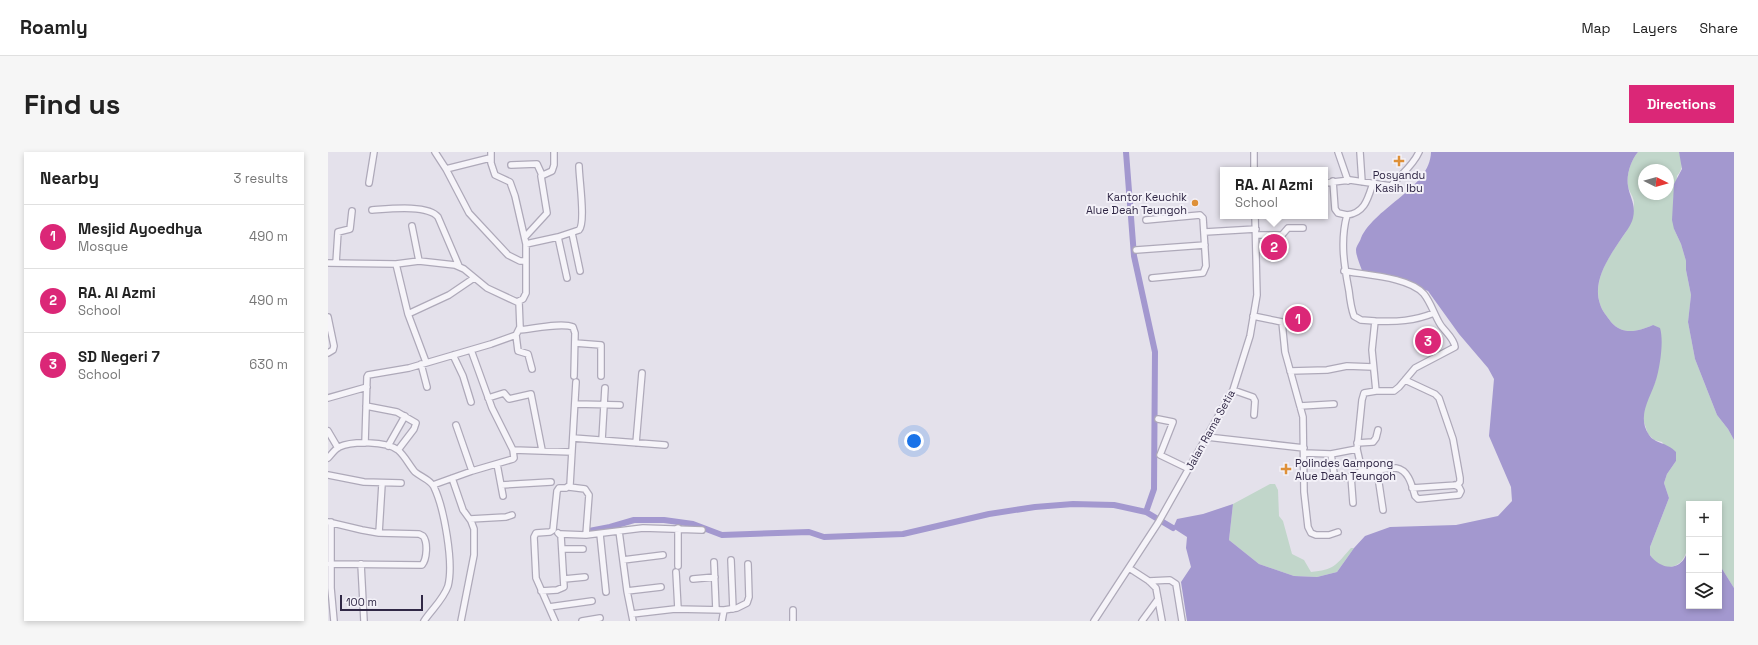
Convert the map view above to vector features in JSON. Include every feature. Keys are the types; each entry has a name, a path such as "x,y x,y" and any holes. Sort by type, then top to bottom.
{"street":[{"path":"369,183 374,152"},
{"path":"435,152 446,169 469,213 508,255 520,261 526,261"},
{"path":"542,175 550,173 553,168 554,152"},
{"path":"1254,152 1254,167"},
{"path":"1338,152 1348,181"},
{"path":"1360,152 1362,182"},
{"path":"1328,182 1348,181 1391,186 1399,176 1413,164 1419,152"},
{"path":"446,169 490,155 495,175 510,182 515,196 526,244 526,293 523,299 519,302 518,351 528,354 532,369"},
{"path":"512,165 537,164 542,175 541,178 547,213 525,237"},
{"path":"526,244 558,237 580,229 582,222 579,166"},
{"path":"1333,181 1336,211 1347,215 1364,208 1373,183"},
{"path":"372,210 399,209 434,212 438,216 459,266"},
{"path":"336,263 338,232 350,229 352,211"},
{"path":"1347,215 1342,236 1344,272 1354,316 1358,320 1396,322 1411,321 1434,313"},
{"path":"1146,220 1202,216 1205,232 1206,266 1203,273 1152,278"},
{"name":"Jalan Rama Setia","path":"1096,619 1166,511 1233,390 1250,336 1257,295 1256,219"},
{"path":"412,226 418,261"},
{"path":"1256,235 1282,235 1288,228 1303,228"},
{"path":"1205,232 1256,229"},
{"path":"572,233 580,271"},
{"path":"558,237 567,278"},
{"path":"1136,250 1205,245"},
{"path":"328,263 396,264 418,261 447,263 459,266 486,288 519,302"},
{"path":"396,264 408,314 424,363 427,387"},
{"path":"1344,272 1395,280 1412,286 1424,294 1434,313 1453,341 1455,348 1415,368 1394,391 1367,392 1363,396 1357,446 1362,471"},
{"path":"408,314 449,295 474,278"},
{"path":"1253,316 1282,322 1285,352 1304,425 1304,492 1308,527 1311,533 1316,536 1329,535 1338,532"},
{"path":"328,317 334,345 334,349 328,352"},
{"path":"1375,321 1372,350 1376,391"},
{"path":"365,443 367,378 369,374 409,368 471,350 518,333 572,326 574,329 575,343 575,404 569,487"},
{"path":"575,343 601,344 601,376"},
{"path":"433,485 472,471 513,459 514,456 513,450 496,418 471,350"},
{"path":"453,355 463,376 471,402"},
{"path":"1290,371 1327,370 1347,366 1373,367"},
{"path":"636,443 642,373"},
{"path":"1405,380 1435,394 1439,398 1453,439 1460,478 1460,482 1456,485"},
{"path":"328,398 367,387"},
{"path":"602,440 605,388"},
{"path":"1233,390 1253,397 1255,401 1254,416"},
{"path":"488,398 504,393 509,399 531,394 542,450"},
{"path":"575,404 620,404"},
{"path":"1300,406 1334,404"},
{"path":"366,406 389,409 415,422 416,426 398,450"},
{"path":"388,446 405,416"},
{"path":"1158,419 1173,422 1160,455 1189,469"},
{"path":"456,425 472,471"},
{"path":"328,430 338,448"},
{"path":"1207,437 1331,454 1373,442 1376,438 1378,430"},
{"path":"573,438 665,445"},
{"path":"328,458 338,448 365,443 388,446 398,450 416,473 433,485 448,540 450,563 446,591 424,621"},
{"path":"513,450 572,452"},
{"path":"1331,454 1334,473 1336,477 1343,479 1362,471 1396,468 1407,474 1412,488 1415,496 1418,498 1448,497 1459,495 1461,491 1460,486 1456,485 1412,488"},
{"path":"497,464 503,496"},
{"path":"1376,470 1383,510"},
{"path":"328,475 382,484 401,483"},
{"path":"1351,476 1353,503"},
{"path":"452,478 463,510 470,519 474,528 474,555 461,621"},
{"path":"501,485 551,482"},
{"path":"379,533 382,484"},
{"path":"552,531 554,526 557,491 559,488 569,487 585,489 589,495 586,535"},
{"path":"470,519 506,517 512,515"},
{"path":"330,564 418,565 424,562 426,542 424,536 419,534 379,533 329,522 330,605 334,621"},
{"path":"555,621 541,591 536,572 533,543 534,534 552,531 561,534 586,535 643,528 702,530"},
{"path":"678,528 678,609"},
{"path":"620,531 627,591 634,621"},
{"path":"541,591 562,589 564,585 561,534"},
{"path":"600,534 606,592"},
{"path":"562,549 583,549"},
{"path":"623,560 663,555"},
{"path":"731,560 732,609"},
{"path":"714,562 716,610"},
{"path":"361,564 364,621"},
{"path":"632,614 655,610 678,609 724,610 732,609 745,604 748,600 748,564"},
{"path":"1130,568 1149,581 1157,591 1162,621"},
{"path":"564,579 585,577"},
{"path":"693,578 715,577"},
{"path":"1149,581 1170,580 1176,584 1182,621"},
{"path":"627,591 661,587"},
{"path":"1142,621 1158,599"},
{"path":"549,607 592,601"},
{"path":"722,621 724,610"},
{"path":"793,610 793,621"},
{"path":"582,621 600,618"},
{"path":"1096,619 1103,621"}],"green space":[{"path":"1638,152 1679,152 1681,159 1682,167 1677,176 1674,229 1681,244 1686,261 1686,270 1691,295 1688,322 1695,359 1717,415 1728,429 1734,440 1734,588 1722,569 1722,501 1686,501 1686,553 1684,558 1678,564 1670,567 1664,567 1656,562 1650,555 1650,547 1669,498 1664,483 1667,474 1676,461 1662,442 1654,440 1648,434 1643,419 1646,401 1656,380 1653,325 1631,331 1621,329 1611,322 1601,307 1598,296 1599,280 1605,265 1627,229 1632,214 1634,201 1629,188 1628,177 1633,159"},
{"path":"1270,484 1275,484 1278,490 1279,516 1283,521 1292,554 1304,560 1311,572 1325,570 1334,566 1351,548 1354,548 1337,572 1317,577 1294,576 1259,564 1229,540 1233,504"}],"shaded area":[{"path":"1431,152 1638,152 1631,163 1628,173 1628,186 1634,213 1633,218 1629,227 1607,261 1600,278 1598,295 1602,309 1611,322 1616,326 1626,331 1631,331 1653,325 1660,328 1661,333 1662,347 1659,368 1644,414 1644,421 1645,428 1654,440 1669,446 1676,452 1676,461 1667,474 1664,483 1669,498 1650,547 1650,555 1662,565 1671,567 1680,563 1686,554 1686,609 1722,609 1722,569 1734,588 1734,621 1187,621 1181,582 1191,567 1186,548 1187,537 1173,528 1177,519 1203,514 1233,504 1229,540 1259,564 1294,576 1317,577 1337,572 1354,548 1365,536 1390,527 1456,525 1498,516 1512,501 1511,487 1489,436 1494,379 1488,368 1459,334 1428,291 1393,278 1363,274 1357,256 1357,247 1368,227 1378,216 1412,187 1422,176 1428,165"},
{"path":"1679,152 1734,152 1734,440 1728,429 1717,415 1695,359 1688,322 1691,295 1686,270 1686,261 1672,220 1674,184 1682,169"}],"waterway":[{"path":"1126,152 1134,256 1155,352 1154,489 1146,512 1173,528"},
{"path":"589,531 634,520 664,520 693,524 722,535 809,532 824,537 903,534 989,514 1035,507 1073,504 1114,505 1146,512"}],"place":[{"name":"Posyandu Kasih Ibu","path":"1399,161"},
{"name":"Kantor Keuchik Alue Deah Teungoh","path":"1195,203"},
{"name":"RA. Al Azmi","path":"1274,247"},
{"name":"Mesjid Ayoedhya","path":"1298,319"},
{"name":"SD Negeri 7","path":"1428,341"},
{"name":"Polindes Gampong Alue Deah Teungoh","path":"1286,469"}]}
